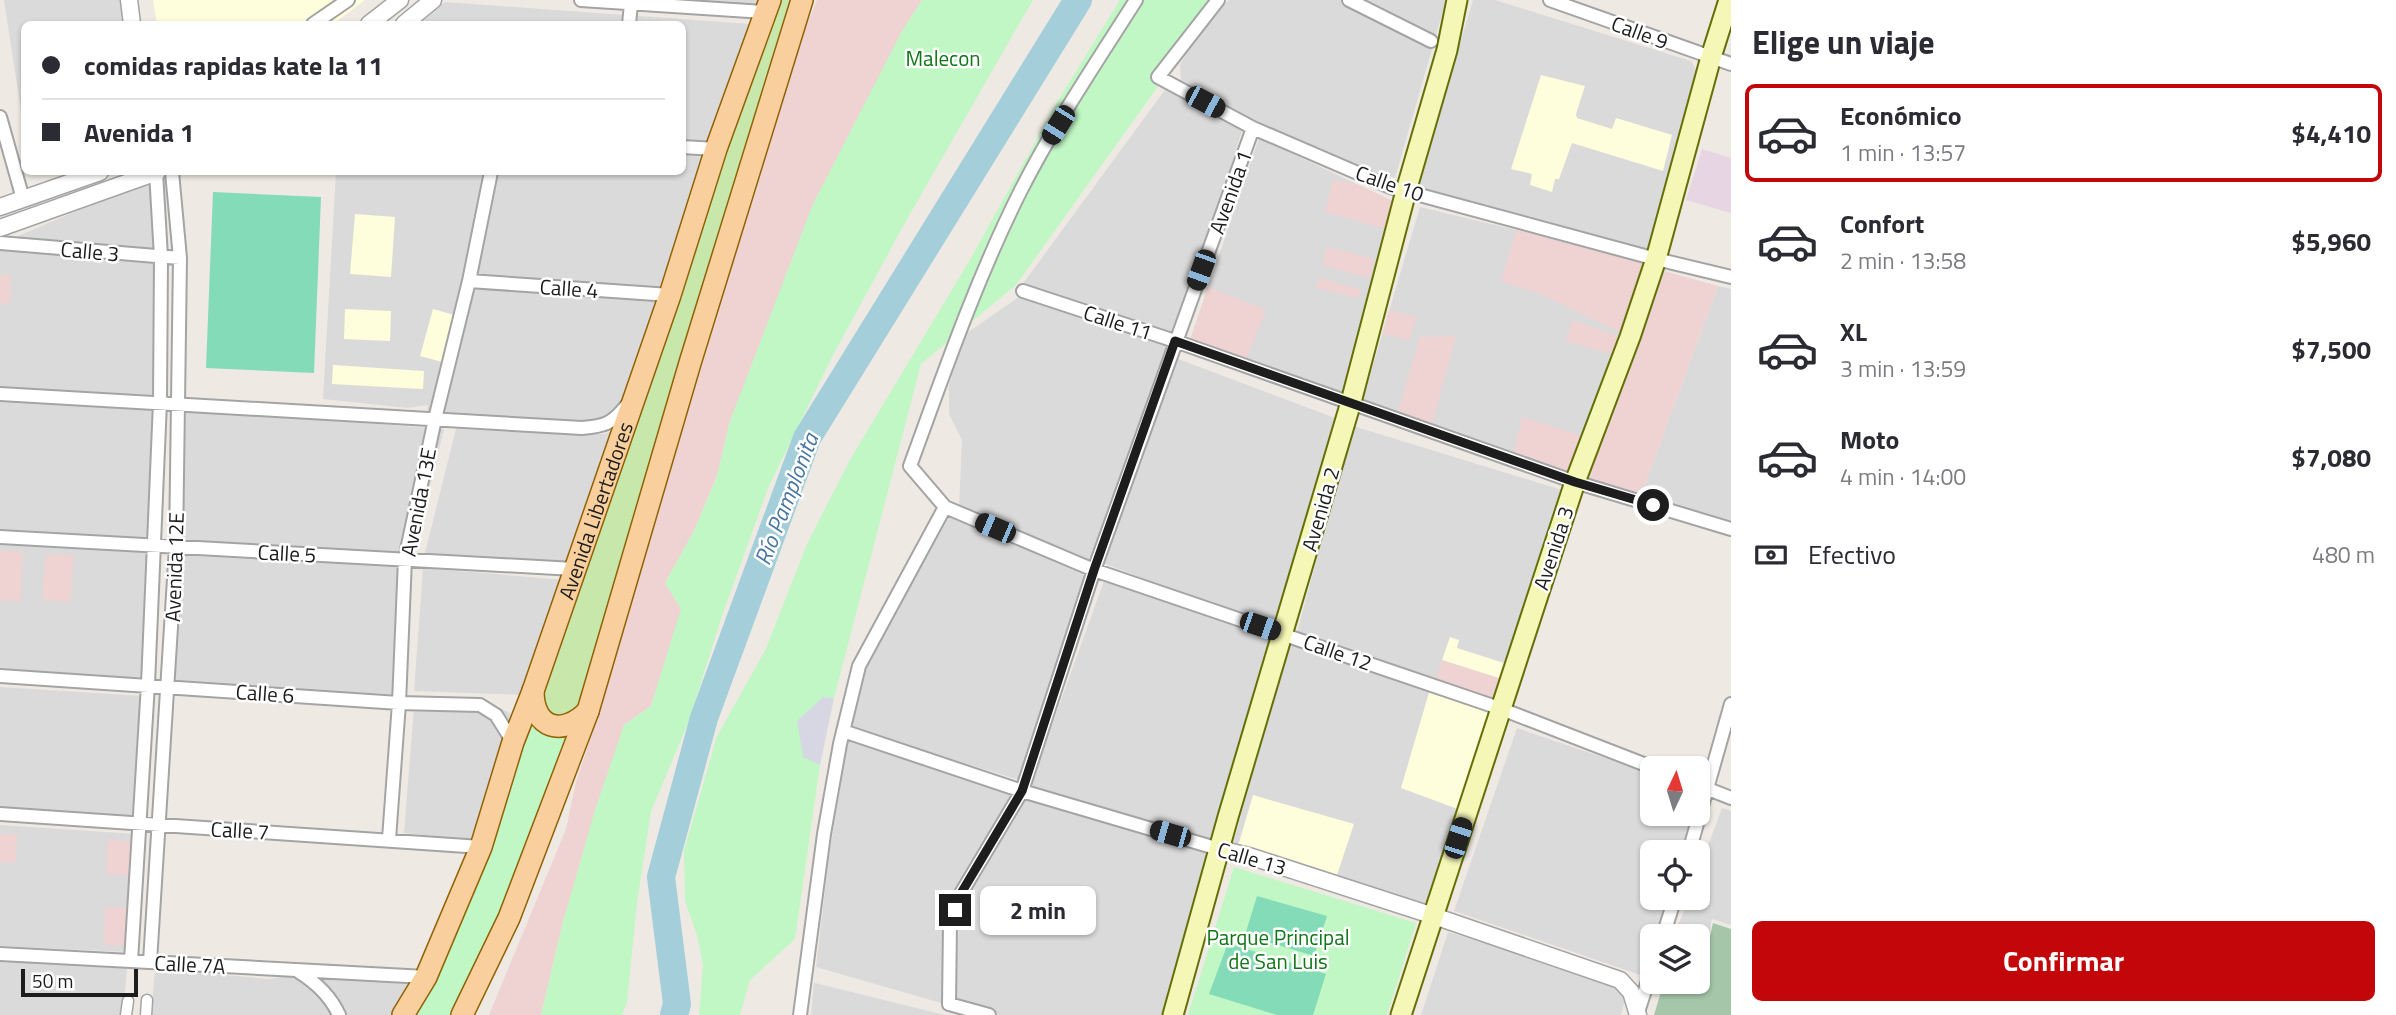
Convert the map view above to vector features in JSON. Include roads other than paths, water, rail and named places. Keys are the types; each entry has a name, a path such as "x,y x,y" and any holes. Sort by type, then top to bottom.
{"main road":[{"path":"461,1015 509,918 588,711 690,363 802,0"},
{"name":"Avenida 2","path":"1173,1015 1219,849 1351,402 1406,191 1447,50 1457,0"},
{"name":"Avenida 3","path":"1401,1015 1499,708 1575,482 1630,337 1656,259 1729,0"},
{"name":"Avenida Libertadores","path":"403,1015 426,977 481,847 513,742 670,295 716,149 768,6"},
{"path":"533,691 533,707 541,720 555,727 568,726 580,720 588,711"}],"street":[{"path":"129,0 132,21"},
{"path":"317,21 348,0"},
{"path":"373,21 400,0"},
{"path":"408,21 433,0"},
{"path":"581,0 631,4 768,6"},
{"path":"800,1015 824,834 843,731 859,666 945,507 911,466 956,341 997,242 1044,146 1136,0"},
{"name":"Calle 10","path":"1218,0 1158,77 1253,128 1390,187 1731,277"},
{"path":"1349,0 1430,41"},
{"name":"Calle 9","path":"1550,0 1731,64"},
{"path":"629,21 631,4"},
{"path":"0,117 23,199"},
{"name":"Avenida 1","path":"989,1015 949,1004 950,924 960,895 1022,791 1094,570 1253,128"},
{"path":"686,147 716,149"},
{"path":"0,207 91,175"},
{"path":"0,228 148,175"},
{"name":"Avenida 12E","path":"131,961 148,684 160,402 161,257 156,175"},
{"name":"Avenida 12E","path":"150,962 176,547 180,258 172,175"},
{"name":"Avenida 13E","path":"389,839 399,703 405,559 435,419 469,281 490,175"},
{"name":"Calle 3","path":"0,243 180,258"},
{"name":"Calle 4","path":"469,281 670,295"},
{"name":"Calle 11","path":"1023,291 1175,341 1575,482 1731,529"},
{"path":"0,394 582,428 603,426 617,419 635,394"},
{"name":"Calle 12","path":"945,507 1094,570 1499,708 1640,763"},
{"name":"Calle 5","path":"0,537 574,569"},
{"name":"Calle 6","path":"0,676 169,685 399,703 480,705 496,715 513,742"},
{"path":"1710,764 1731,704"},
{"name":"Calle 13","path":"843,731 1022,791 1249,856 1620,980 1631,992 1638,1015"},
{"path":"1710,790 1731,798"},
{"name":"Calle 7","path":"0,814 481,847"},
{"name":"Calle 7A","path":"0,954 426,977"},
{"path":"296,970 314,981 339,1015"},
{"path":"1638,1015 1644,994"},
{"path":"146,1015 147,1000"},
{"path":"127,1015 128,1001"}],"waterway":[{"name":"Río Pamplonita","path":"674,1015 677,1004 661,877 704,718 807,438 1078,0"}],"park label":[{"name":"Malecon","path":"943,58"},
{"name":"Parque Principal de San Luis","path":"1278,949"}]}
